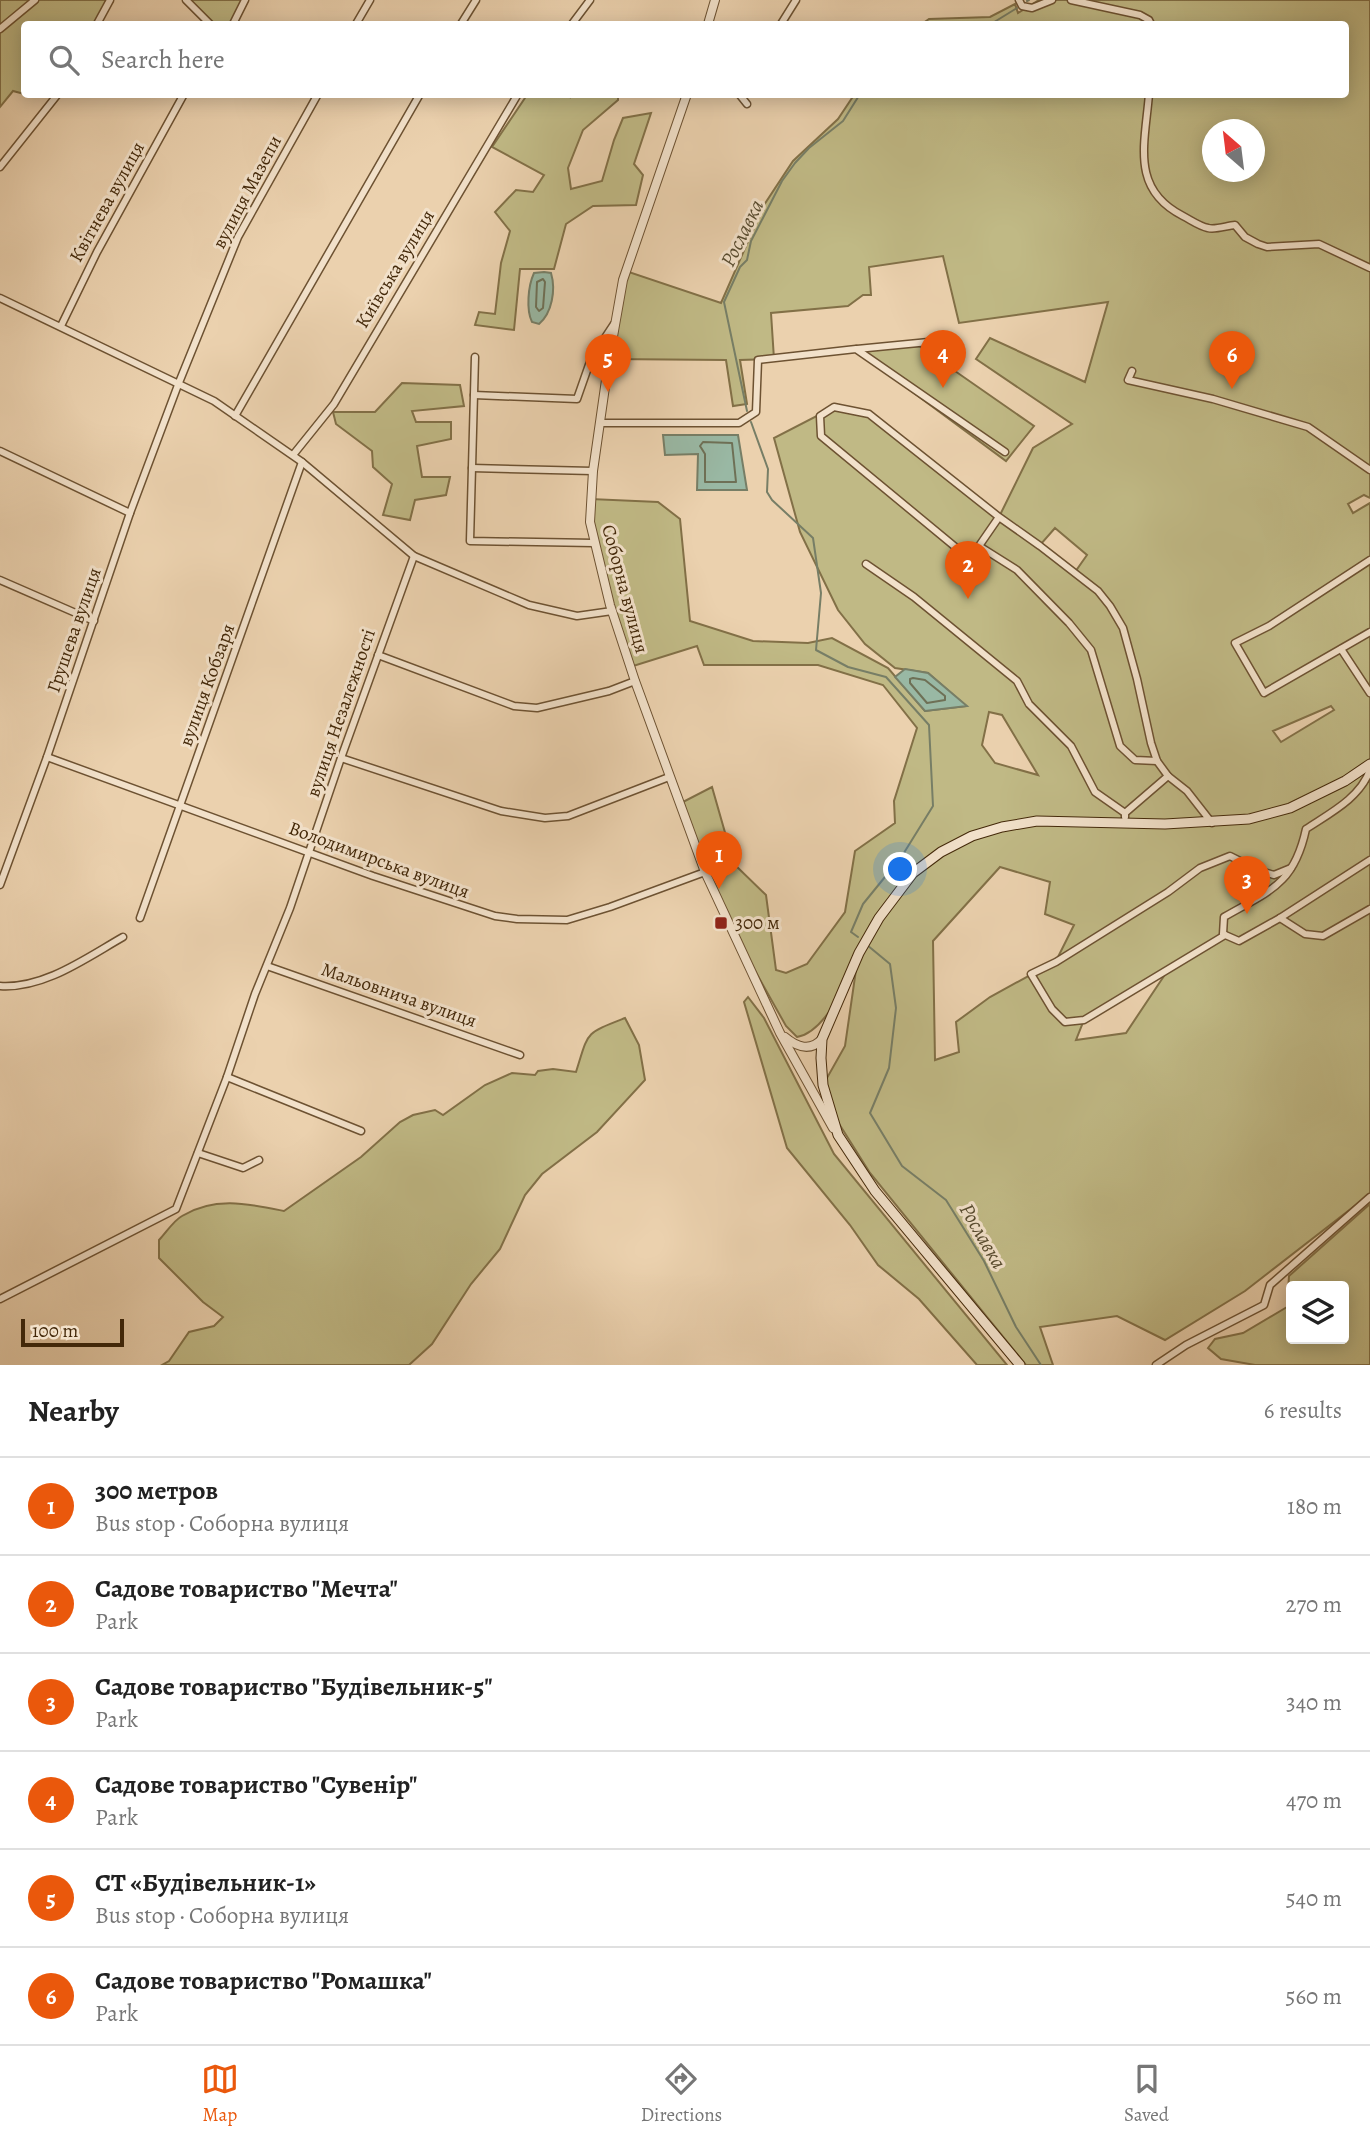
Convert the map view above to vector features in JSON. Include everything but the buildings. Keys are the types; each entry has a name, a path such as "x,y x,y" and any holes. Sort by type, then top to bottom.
{"main road":[{"path":"1020,1365 875,1191 838,1135 823,1085 822,1039 859,953 879,918 913,873 941,852 972,836 1037,821 1125,818 1212,822 1249,819 1290,808 1370,764"}],"street":[{"path":"0,29 35,0"},
{"path":"99,21 110,0"},
{"path":"186,0 207,21"},
{"path":"235,21 246,0"},
{"path":"358,21 370,0"},
{"path":"463,21 476,0"},
{"path":"574,21 590,0"},
{"path":"709,21 715,0"},
{"path":"782,21 796,0"},
{"path":"1019,0 1022,6 1032,8 1052,0"},
{"path":"1071,0 1140,15 1150,21"},
{"path":"0,167 55,98"},
{"name":"Квітнева вулиця","path":"61,326 97,252 182,98"},
{"name":"вулиця Мазепи","path":"178,385 238,237 316,98"},
{"path":"235,416 418,98"},
{"name":"Київська вулиця","path":"293,455 334,404 516,98"},
{"name":"Соборна вулиця","path":"686,98 624,280 593,471 590,522 612,611 705,872 780,1032 838,1135"},
{"path":"742,98 747,104"},
{"path":"1149,98 1144,150 1146,178 1155,195 1175,212 1210,229 1235,225 1245,237 1267,247 1319,244 1370,268"},
{"path":"0,298 203,395 293,455 414,556 529,605 577,616 612,611"},
{"path":"474,395 578,398 592,359 615,323"},
{"path":"600,423 739,423 756,412 758,360 949,340"},
{"path":"856,349 1005,452"},
{"path":"475,357 470,541 594,543"},
{"path":"1132,371 1128,380 1213,399 1308,427 1370,470"},
{"name":"Грушева вулиця","path":"0,885 47,757 130,513 178,385"},
{"path":"999,517 978,546 975,558 965,555 821,436 820,416 834,407 869,414 1098,592 1124,628 1157,761 1167,776 1186,791 1212,822"},
{"path":"0,451 130,513"},
{"name":"вулиця Кобзаря","path":"140,918 302,462"},
{"path":"472,468 593,471"},
{"path":"978,546 1017,570 1069,623 1091,650 1120,746 1135,760 1157,761"},
{"name":"вулиця Незалежності","path":"0,1299 176,1209 290,908 414,556"},
{"path":"1370,560 1269,625 1235,643 1264,693 1370,632"},
{"path":"866,564 914,597 1017,681 1029,704 1071,746 1095,792 1125,818 1167,776"},
{"path":"0,580 94,621"},
{"path":"1341,649 1370,693"},
{"path":"377,655 514,706 537,708 609,691 635,681"},
{"name":"Володимирська вулиця","path":"47,757 180,807 465,908 495,916 567,920 705,872"},
{"path":"341,758 500,811 545,818 568,816 669,777"},
{"path":"1225,935 1224,917 1280,885 1301,855 1306,829 1365,784 1370,770"},
{"path":"1225,935 1084,1020 1065,1022 1052,1009 1031,974 1168,892 1200,868 1230,856 1259,871 1274,875 1291,868"},
{"path":"1225,935 1239,942 1370,860"},
{"path":"1280,918 1306,934 1323,936 1370,909"},
{"path":"0,986 19,987 31,984 123,937"},
{"name":"Мальовнича вулиця","path":"267,965 520,1055"},
{"path":"780,1032 792,1043 806,1048 817,1045 822,1039"},
{"path":"227,1077 361,1131"},
{"path":"198,1153 243,1168 260,1160"},
{"path":"1156,1365 1186,1345 1264,1305 1270,1285 1370,1197"}],"shaded area":[{"path":"0,0 110,0 99,21 21,21 21,93 13,91 0,107"},
{"path":"186,0 245,0 234,21 207,21"},
{"path":"1039,0 1370,0 1370,498 1364,495 1348,504 1353,513 1370,503 1370,770 1366,783 1370,781 1370,1194 1245,1291 1165,1340 1117,1316 1040,1327 1053,1365 1026,1365 870,1173 831,1111 823,1085 845,1046 858,956 842,991 826,1016 817,1026 797,1037 786,1026 723,914 679,804 712,787 734,864 766,895 776,970 786,973 807,964 845,912 855,851 895,823 894,801 917,728 883,685 818,665 704,665 697,646 630,667 594,543 591,499 658,502 680,519 690,621 753,641 808,643 832,638 888,668 925,711 966,706 928,673 895,668 865,644 838,610 800,532 774,438 834,407 869,414 999,517 1033,448 1072,424 976,359 990,338 1085,382 1108,302 959,323 943,256 869,267 871,295 863,295 848,306 771,313 774,359 740,360 747,404 733,406 726,360 609,359 626,271 721,303 764,205 793,161 838,119 852,98 1349,98 1349,21 926,21 990,17 1015,4 1018,13","holes":["1055,528 1087,555 1075,572 1040,545","1331,706 1334,710 1281,742 1273,731","989,712 1002,715 1038,775 995,763 982,745","1000,867 1050,882 1045,914 1074,925 1056,961 990,997 956,1022 959,1052 935,1060 933,941","1168,970 1126,1033 1076,1040 1084,1020"]},
{"path":"525,98 618,98 583,130 568,168 571,189 602,181 623,118 651,113 634,164 643,175 636,205 593,206 566,224 554,269 520,269 514,330 475,325 479,312 495,314 501,263 510,231 495,212 516,190 533,192 544,175 492,147"},
{"path":"919,346 1034,426 1006,461 856,350"},
{"path":"402,383 460,385 464,406 412,411 416,422 451,422 451,439 417,446 422,477 450,477 446,495 415,500 410,520 383,515 392,484 373,467 372,451 336,424 333,412 375,412"},
{"path":"748,997 764,1018 834,1154 1007,1365 977,1365 919,1299 878,1265 850,1225 787,1148 744,1002"},
{"path":"625,1018 639,1045 645,1080 597,1132 542,1174 525,1195 500,1249 471,1284 432,1344 409,1365 162,1365 169,1361 189,1332 214,1326 223,1317 203,1302 159,1258 159,1240 179,1218 207,1206 232,1203 284,1211 361,1157 400,1122 413,1115 435,1110 443,1115 485,1085 512,1073 535,1075 538,1071 553,1069 576,1072 590,1036 602,1027"},
{"path":"1370,1204 1370,1365 1255,1365 1221,1359 1208,1348 1215,1339 1243,1333 1286,1308 1286,1344 1349,1344 1349,1281 1289,1281 1289,1276"}],"water":[{"path":"534,273 551,273 553,294 550,308 539,324 532,322 530,317 529,291"},
{"path":"663,435 738,435 747,490 697,490 698,454 665,455"},
{"path":"905,669 928,673 967,706 925,711 895,677"}],"waterway":[{"name":"Рославка","path":"996,21 1017,8"},
{"name":"Рославка","path":"747,411 724,302 740,267 747,260 751,241 782,181 809,148 843,121 857,98"},
{"name":"Рославка","path":"751,422 768,469 767,492 772,500 813,538 821,593 816,650 848,667 886,677 929,725 933,806 902,856 863,904 851,932 858,937"},
{"name":"Рославка","path":"867,945 890,964 896,1008 889,1068 870,1113 902,1166 946,1200 984,1261 1016,1327 1041,1365"}],"place":[{"name":"Садове товариство \"Сувенір\"","path":"943,388"},
{"name":"Садове товариство \"Ромашка\"","path":"1232,389"},
{"name":"СТ «Будівельник-1»","path":"608,392"},
{"name":"Садове товариство \"Мечта\"","path":"968,599"},
{"name":"300 метров","path":"719,889"},
{"name":"Садове товариство \"Будівельник-5\"","path":"1247,914"},
{"name":"300 м","path":"721,923"}]}
